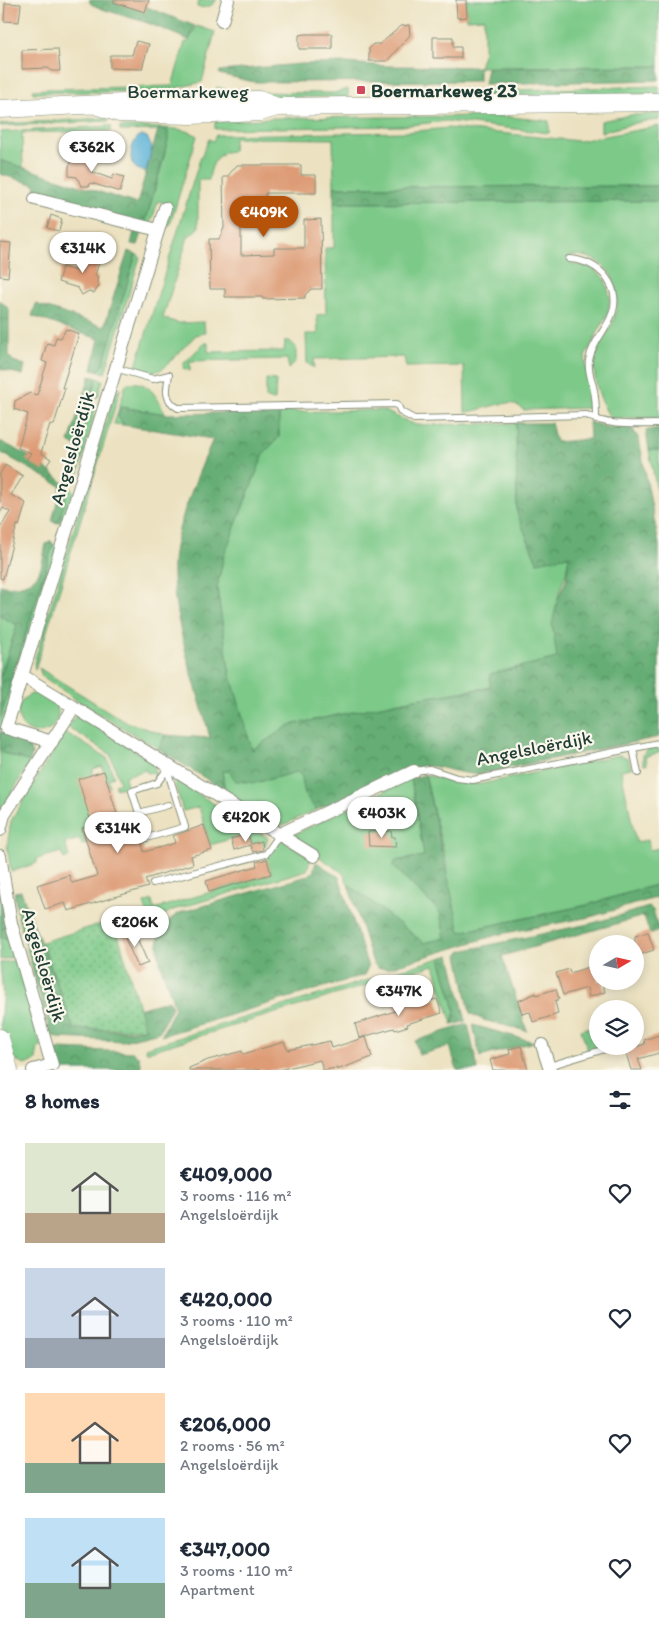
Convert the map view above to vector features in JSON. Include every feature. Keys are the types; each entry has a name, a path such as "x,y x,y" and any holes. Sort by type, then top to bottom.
{"street":[{"path":"222,21 228,0"},
{"name":"Boermarkeweg","path":"1,110 98,106 119,113 191,115 260,112 277,107 659,102"},
{"path":"35,199 158,230"},
{"name":"Angelsloërdijk","path":"52,742 6,728 165,208"},
{"path":"23,676 314,856"},
{"path":"0,830 4,815 74,707"},
{"name":"Angelsloërdijk","path":"280,834 414,772"},
{"name":"Angelsloërdijk","path":"0,856 11,923 52,1065 33,1070"},
{"path":"0,1038 5,1061"},
{"path":"542,1045 550,1068"}],"lane":[{"path":"569,259 582,259 602,270 610,282 614,299 611,318 596,342 589,359 589,372 596,397 596,420"},
{"path":"115,368 153,379 169,375 165,393 171,404 178,408 397,404 401,412 414,419 587,415 596,420 614,423 659,424"},
{"name":"Angelsloërdijk","path":"414,772 430,769 457,778 473,780 659,743"},
{"path":"633,748 638,774"},
{"path":"168,805 139,813 132,791 157,783 169,768"},
{"path":"143,839 185,827 169,768"},
{"path":"153,883 266,854 280,834"},
{"path":"550,1068 589,1055"}],"green space":[{"path":"89,0 129,0 195,26 189,40 148,23 102,9 91,4"},
{"path":"199,0 217,0 203,8 197,7"},
{"path":"466,0 659,0 659,66 479,67 484,51 484,18 467,19"},
{"path":"197,26 215,32 202,82 164,91 33,93 33,90 46,89 172,86 185,42 188,42"},
{"path":"347,63 387,66 479,67 479,81 254,82 219,74 220,71 300,64"},
{"path":"659,66 659,80 484,84 487,68"},
{"path":"659,86 659,94 485,96 484,91"},
{"path":"217,87 235,92 334,93 348,89 348,97 238,97 215,94"},
{"path":"410,88 482,91 482,96 442,97 410,91"},
{"path":"659,114 659,120 640,122 601,132 601,121 631,115"},
{"path":"501,116 549,121 549,133 446,121 401,126 215,129 215,122 274,118"},
{"path":"106,118 109,121 0,126 0,124"},
{"path":"111,126 111,131 22,133 23,168 0,160 0,132"},
{"path":"659,126 659,186 334,187 333,139 234,138 233,151 219,156 213,164 209,180 198,180 198,228 188,237 163,318 178,323 204,322 205,333 196,335 161,370 154,372 146,371 136,366 200,159 209,139 213,141 216,135 406,132 448,128 579,141"},
{"path":"120,127 183,130 197,136 170,225 165,224 171,205 158,201 151,223 145,224 165,154 165,130 120,131"},
{"path":"158,130 168,130 168,140 145,224 33,196 36,185 0,174 0,160 137,204"},
{"path":"659,186 659,201 334,203 334,187"},
{"path":"659,201 659,418 610,418 598,391 594,363 597,351 614,318 617,293 610,273 603,265 583,256 570,255 572,264 591,267 605,279 610,297 608,313 585,357 590,390 589,408 523,410 518,405 504,404 465,412 464,366 406,367 404,357 314,359 314,368 307,363 306,334 318,334 317,315 326,314 325,248 334,248 334,203"},
{"path":"135,228 143,230 138,245 131,244"},
{"path":"128,251 136,254 102,368 92,369 99,339 32,316 36,304 104,327"},
{"path":"136,254 140,257 105,373 96,370 102,368"},
{"path":"0,300 9,309 9,356 13,361 25,365 23,375 0,369"},
{"path":"285,341 290,341 296,347 296,361 289,369 287,359 190,361 190,371 183,368 184,363 204,343 208,343 208,352 284,351"},
{"path":"90,376 97,378 90,399 84,395"},
{"path":"97,378 103,380 98,397 92,399"},
{"path":"266,379 276,380 275,400 266,399"},
{"path":"126,384 142,384 148,387 156,396 166,414 121,407 118,416 123,425 114,424"},
{"path":"121,387 35,670 34,662 114,395"},
{"path":"82,401 90,406 77,447 69,442"},
{"path":"88,403 96,407 76,483 68,479 90,406"},
{"path":"121,407 166,414 279,412 279,437 264,453 224,555 217,588 229,669 252,750 290,725 415,699 490,688 490,674 557,658 552,624 558,599 566,581 569,556 537,562 517,513 516,423 551,423 556,442 590,439 589,422 606,427 632,428 639,439 659,545 659,737 479,774 429,766 419,767 390,776 316,810 305,794 302,777 297,772 255,783 236,781 229,771 222,771 224,787 219,787 159,749 165,735 210,738 180,628 173,584 173,562 183,516 213,439 123,425 118,416"},
{"path":"382,410 416,425 516,423 517,513 537,562 569,555 555,612 557,658 491,674 491,687 415,699 290,725 252,750 229,669 217,588 224,555 264,453 279,437 279,412"},
{"path":"659,429 659,450 649,450 646,431"},
{"path":"0,441 36,460 66,485 68,489 59,522 52,521 61,486 0,452"},
{"path":"649,450 659,450 659,502"},
{"path":"66,484 74,492 63,522 56,523 55,521 59,521 68,489"},
{"path":"50,540 57,548 1,732 23,739 28,744 1,733 0,719 53,545 49,543"},
{"path":"51,542 53,545 0,719 0,678 17,625 0,616 0,585 16,586 32,580 39,572 46,544"},
{"path":"0,616 17,625 0,678"},
{"path":"39,668 124,721 165,735 159,749 84,705 42,676"},
{"path":"38,693 52,699 58,713 52,727 38,733 24,727 18,713 24,699"},
{"path":"77,714 153,762 155,777 153,772 147,773 146,770 125,776 127,786 116,789 115,784 120,782 110,754 68,727"},
{"path":"0,732 28,744 32,754 30,762 0,752"},
{"path":"65,732 107,758 114,777 108,779 110,787 108,788 102,766 93,769 92,825 87,844 82,845 80,839 65,843 69,857 64,859 61,852 37,859 37,863 11,872 7,846 11,821"},
{"path":"659,747 659,753 646,756 647,765 643,764 643,754 649,749"},
{"path":"0,752 30,762 0,813"},
{"path":"619,755 628,758 631,768 621,770 636,842 648,840 650,850 659,848 659,884 587,905 460,932 425,775 465,784 481,784"},
{"path":"222,771 229,771 255,783 297,772 302,777 305,794 316,810 283,825 275,825 226,797"},
{"path":"425,775 460,932 587,905 659,884 659,897 590,917 500,934 388,968 378,968 373,963 348,884 424,943 445,938 440,912 393,866 394,861 424,856 411,778"},
{"path":"173,778 268,838 265,846 263,846 261,841 251,844 248,834 210,845 199,807 183,811"},
{"path":"411,778 424,856 394,861 393,866 440,912 445,938 424,943 348,884 343,873 291,838 291,836"},
{"path":"281,839 311,858 307,870 173,910 162,916 153,932 144,903 152,900 154,909 271,874 266,858"},
{"path":"316,862 339,877 368,967 364,975 161,1036 175,1008 161,967 158,942 161,931 169,921 182,912 304,877 313,872"},
{"path":"0,888 10,939 0,937"},
{"path":"21,891 74,1029 132,1031 145,1029 139,1009 169,1000 172,1007 159,1032 123,1041 58,1038 51,1035 18,917 14,892"},
{"path":"649,907 653,910 659,931 650,934 644,916 502,956 527,1031 483,1020 470,1013 458,955 461,951 593,923"},
{"path":"114,920 145,1029 74,1029 42,942"},
{"path":"0,937 10,939 16,956 0,960"},
{"path":"450,955 466,1021 453,1025 455,1010 440,958"},
{"path":"440,958 455,1010 452,1024 434,965 147,1052 145,1048"},
{"path":"17,960 41,1047 38,1048 36,1060 26,1065 20,1063 8,1053 0,1025 3,994 0,963"},
{"path":"468,1024 478,1070 457,1070 450,1046 419,1055 415,1041"},
{"path":"473,1025 534,1042 480,1057"},
{"path":"589,1028 589,1051 588,1051 581,1030"},
{"path":"61,1049 133,1052 138,1056 142,1070 60,1070 56,1051"}],"water":[{"path":"140,135 147,137 152,148 146,171 135,167 131,157 133,145"}],"building":[{"path":"114,0 149,0 145,12 113,2"},
{"path":"456,0 466,0 467,17 457,18"},
{"path":"5,3 21,4 19,22 4,21"},
{"path":"409,25 410,35 387,61 369,61 369,49 373,44 380,44 401,26"},
{"path":"332,34 332,49 299,49 299,35"},
{"path":"433,37 453,37 453,47 461,47 461,58 433,58"},
{"path":"136,41 149,44 142,69 110,68 110,55 132,55"},
{"path":"58,49 60,71 52,71 48,68 22,69 22,50"},
{"path":"77,152 90,152 92,172 112,179 114,174 124,177 120,192 91,183 89,186 81,186 77,177 69,176 69,166"},
{"path":"237,165 301,165 301,175 316,175 316,193 265,193 265,219 241,219 241,255 274,254 274,248 304,248 304,220 321,219 322,289 311,289 305,295 305,298 263,299 262,297 225,297 225,289 210,289 209,239 219,239 224,228 223,177 227,177"},
{"path":"51,215 62,219 59,231 47,228"},
{"path":"0,242 11,243 8,277 0,276"},
{"path":"88,248 102,252 95,276 98,277 97,282 99,286 94,293 89,291 82,295 78,288 58,282 62,267 81,272"},
{"path":"66,329 79,334 62,388 65,388 54,425 50,424 41,453 51,459 43,471 26,460 31,453 18,448 28,414 14,409 15,401 30,393 37,395 47,363 42,361 47,343 54,345 56,337 61,338"},
{"path":"5,465 23,476 11,495 26,503 19,526 17,525 3,579 0,578 0,528 10,512 3,508 0,513 0,474"},
{"path":"104,771 119,821 134,817 140,835 138,840 142,844 144,852 175,843 173,836 204,825 212,850 191,856 193,864 145,879 148,887 68,911 65,903 45,909 37,885 69,875 72,883 97,876 82,828 92,825 78,779"},
{"path":"391,831 392,837 395,837 396,847 369,846 368,832"},
{"path":"248,834 251,844 262,841 263,850 253,852 250,845 234,850 231,839"},
{"path":"267,859 271,874 209,892 206,881 257,866 256,862"},
{"path":"133,929 148,963 138,967 123,934"},
{"path":"648,932 654,950 644,953 644,935 638,935"},
{"path":"589,967 589,990 604,990 605,992 589,997 587,988 563,995 556,973 569,969 570,973"},
{"path":"556,989 559,999 555,1001 558,1014 533,1022 530,1012 522,1014 518,1001 536,993 536,995"},
{"path":"414,999 416,1004 437,999 442,1013 407,1024 408,1026 395,1030 394,1028 359,1038 355,1024 395,1011 394,1005"},
{"path":"659,1035 659,1053 638,1059 642,1070 631,1070 626,1055 644,1055 644,1040"},
{"path":"366,1037 372,1057 337,1070 337,1068 323,1070 320,1060 279,1070 189,1070 189,1068 208,1060 242,1051 243,1054 284,1042 288,1050 330,1041 332,1048"},
{"path":"521,1046 528,1070 493,1070 490,1060 510,1054 509,1049"}],"place":[{"name":"Boermarkeweg 23","path":"361,90"}]}
